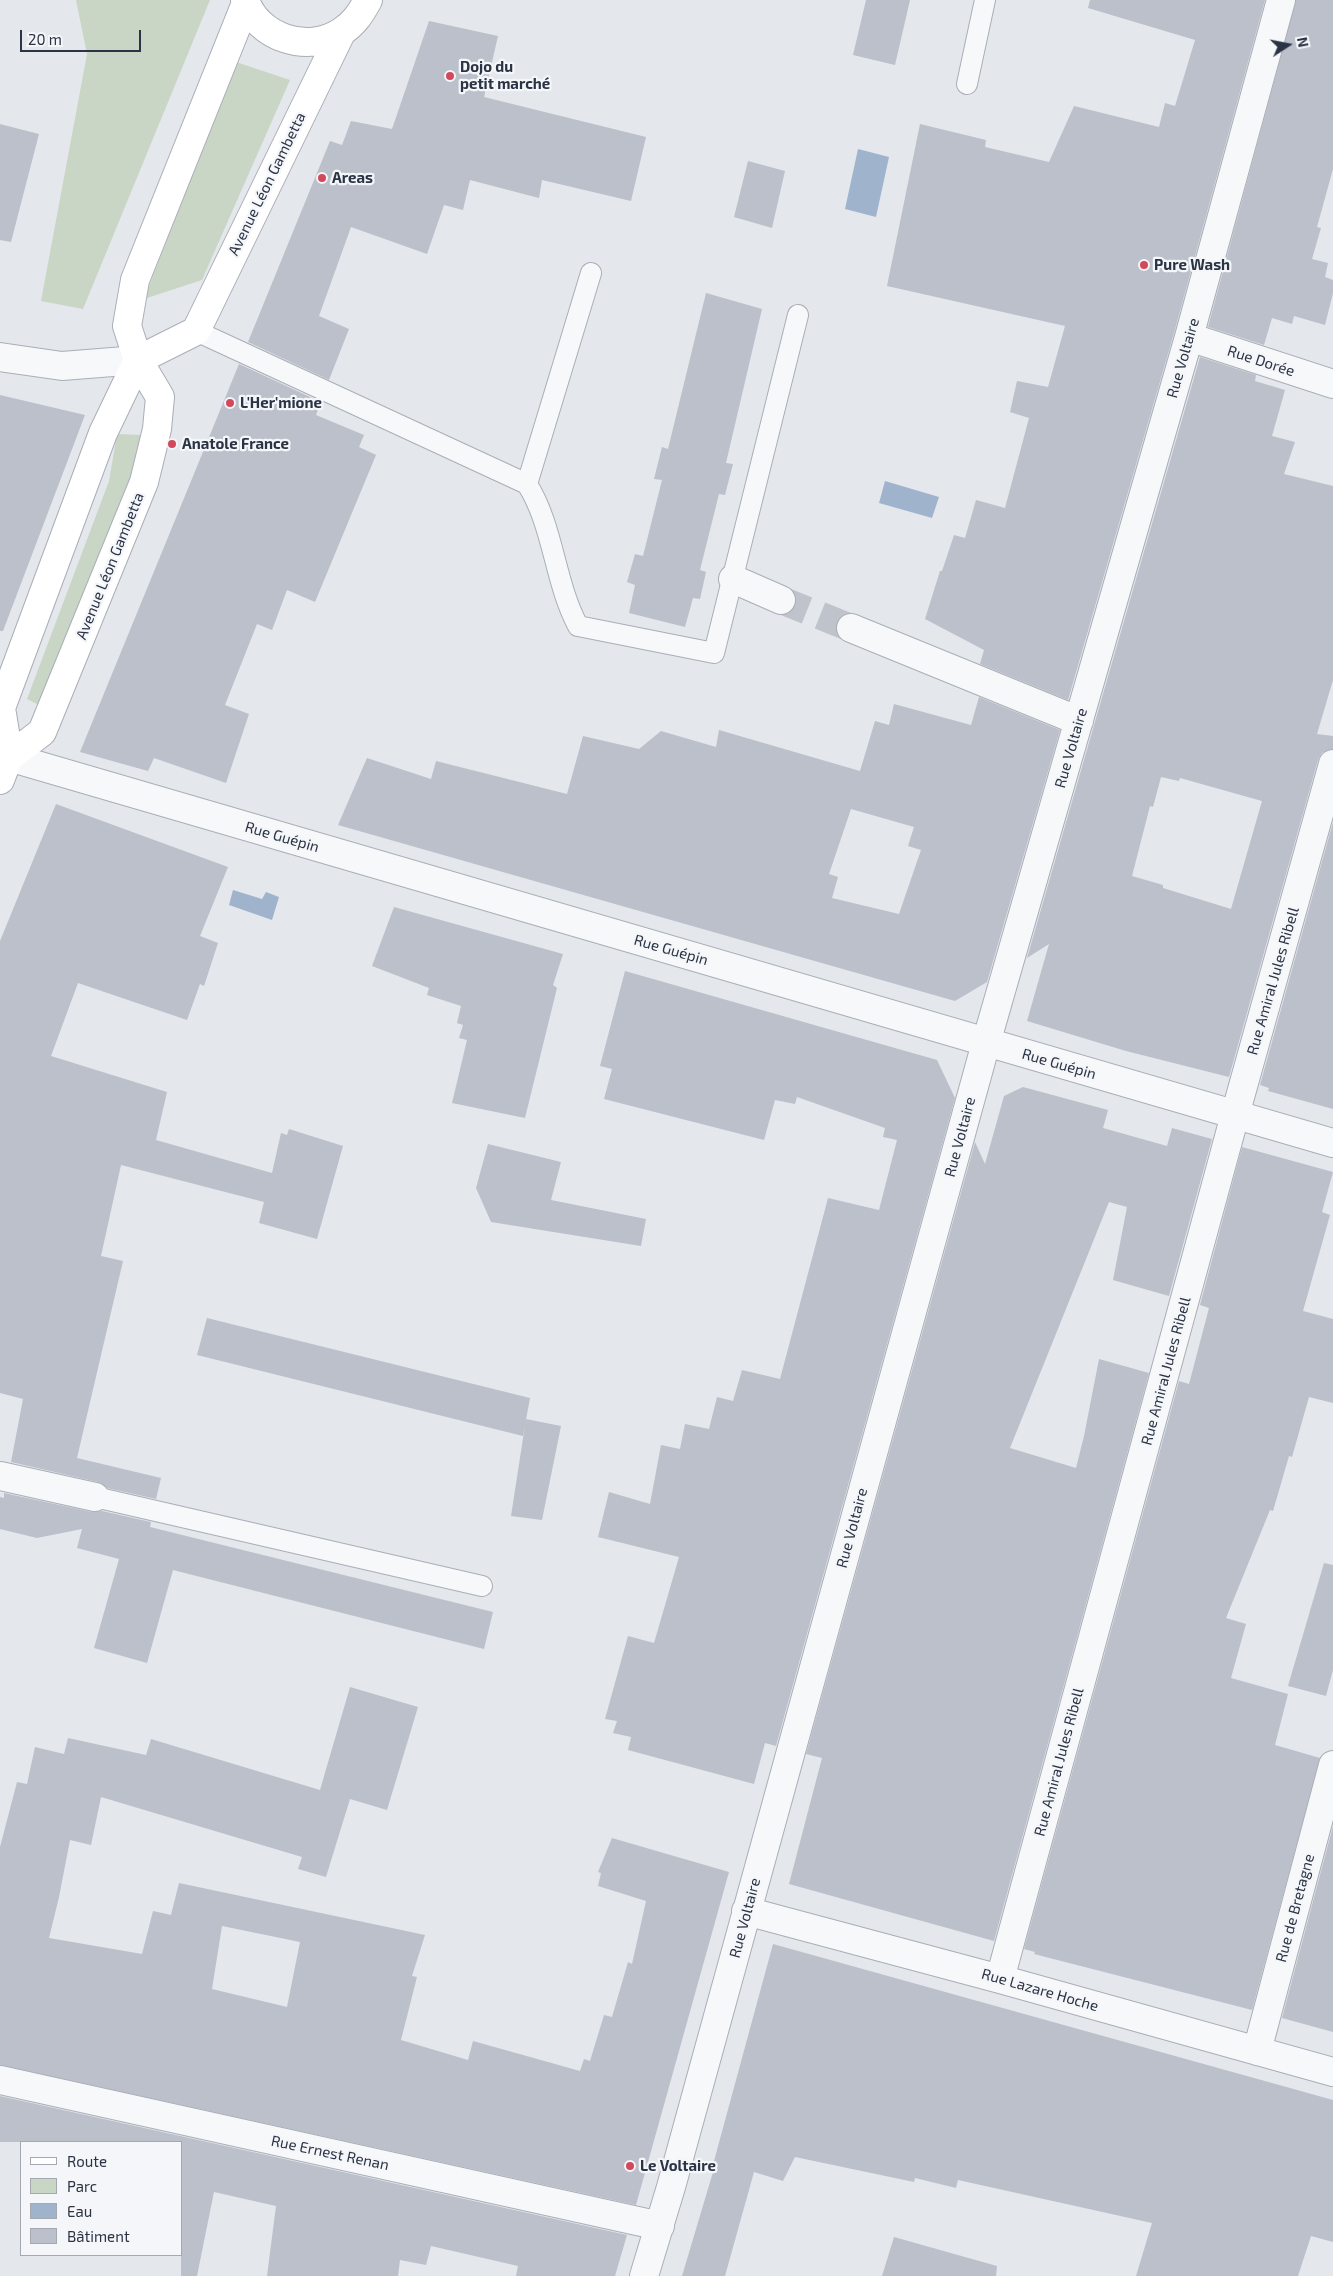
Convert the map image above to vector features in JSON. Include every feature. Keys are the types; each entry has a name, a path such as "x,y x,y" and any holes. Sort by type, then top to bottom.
{"main road":[{"path":"246,2 259,22 277,36 289,40 312,43 341,33 358,18 368,0"},
{"name":"Avenue Léon Gambetta","path":"4,769 42,732 144,482 157,429 160,397 138,360 127,326 129,306 135,280 246,2"},
{"name":"Avenue Léon Gambetta","path":"196,331 341,33"},
{"path":"4,769 1,708 103,433 138,360 196,331"}],"street":[{"name":"Rue Voltaire","path":"644,2276 660,2226 986,1043 1189,337 1281,0"},
{"name":"Rue Dorée","path":"1189,337 1333,384"},
{"path":"0,357 62,366 138,360"},
{"path":"732,580 781,600"},
{"path":"851,628 1079,721"},
{"name":"Rue Amiral Jules Ribell","path":"1000,1979 1235,1115 1333,764"},
{"name":"Rue Guépin","path":"4,769 986,1043 1333,1142"},
{"path":"0,1476 95,1497"},
{"name":"Rue de Bretagne","path":"1257,2051 1333,1765"},
{"name":"Rue Lazare Hoche","path":"746,1911 1000,1979 1333,2072"},
{"name":"Rue Ernest Renan","path":"0,2080 660,2226"}],"lane":[{"path":"967,84 985,0"},
{"path":"527,484 591,273"},
{"path":"196,331 527,484 538,501 569,608 578,626 714,653 798,315"},
{"path":"95,1497 482,1586"}],"green space":[{"path":"76,0 210,0 83,309 41,301 87,54"},
{"path":"236,62 290,80 202,280 144,299"},
{"path":"117,434 142,435 134,476 43,707 27,699 109,481"}],"water":[{"path":"858,149 889,157 876,217 845,209"},
{"path":"885,481 939,497 932,518 879,503"},
{"path":"233,890 262,899 266,892 279,897 272,920 229,905"}],"building":[{"path":"866,0 910,0 895,65 853,55"},
{"path":"1090,0 1265,0 1174,333 1068,700 980,664 984,650 925,619 954,535 965,538 976,500 1005,508 1029,418 1010,412 1017,381 1048,387 1065,326 887,286 920,124 986,140 985,147 1049,162 1074,106 1159,127 1165,103 1175,106 1195,40 1088,8"},
{"path":"1296,0 1333,0 1333,169 1317,227 1321,228 1312,259 1328,263 1325,277 1333,280 1333,293 1325,325 1294,316 1292,324 1272,318 1264,345 1208,327"},
{"path":"429,21 498,36 484,97 646,137 631,201 542,180 539,198 470,180 463,210 444,205 427,254 351,227 319,316 349,329 329,380 248,342 330,141 342,145 351,121 392,129"},
{"path":"0,124 39,134 11,242 0,240"},
{"path":"748,161 785,171 772,228 734,217"},
{"path":"706,293 762,309 726,463 733,464 725,495 719,494 700,570 706,572 700,599 693,598 685,627 629,613 635,585 627,582 635,554 643,556 662,480 654,479 662,447 668,449"},
{"path":"1200,357 1256,375 1255,381 1285,390 1272,436 1295,442 1284,474 1333,486 1333,680 1317,734 1333,736 1333,749 1322,753 1318,760 1229,1077 1126,1051 1027,1021 1049,944 1027,958","holes":["1161,777 1179,781 1180,778 1262,801 1231,909 1163,888 1163,885 1132,876 1150,806 1153,807"]},
{"path":"239,364 321,402 316,415 364,435 359,447 376,455 315,602 287,590 272,630 257,624 225,705 249,714 226,783 154,758 148,771 80,752"},
{"path":"0,395 85,415 3,631 0,631"},
{"path":"979,697 1060,730 987,982 955,1001 338,825 367,758 431,779 436,761 567,794 583,736 639,749 661,731 716,747 719,730 860,771 875,721 889,725 894,704 971,725","holes":["851,809 914,827 908,846 921,850 899,914 832,898 838,877 829,874"]},
{"path":"56,804 228,867 200,936 218,943 204,986 200,984 187,1020 78,983 51,1056 167,1092 156,1140 272,1173 281,1133 287,1135 289,1129 343,1146 317,1239 259,1223 264,1202 121,1165 101,1256 123,1261 77,1458 161,1478 156,1499 107,1488 98,1482 11,1462 23,1399 0,1393 0,941"},
{"path":"1333,822 1333,1109 1268,1091 1269,1088 1260,1085"},
{"path":"394,907 563,954 553,985 557,988 525,1118 452,1103 467,1040 459,1038 463,1025 457,1023 461,1006 427,995 429,988 372,966"},
{"path":"625,971 937,1060 955,1098 776,1746 765,1743 754,1784 628,1750 631,1737 613,1733 617,1721 605,1719 628,1636 654,1643 679,1557 598,1537 609,1492 650,1504 661,1445 680,1449 685,1424 709,1429 717,1397 733,1401 742,1370 780,1379 828,1198 879,1210 897,1140 883,1137 885,1128 797,1097 795,1104 775,1100 764,1140 604,1099 612,1069 600,1066"},
{"path":"1023,1087 1108,1110 1103,1128 1167,1146 1172,1128 1212,1139 1169,1296 1113,1280 1127,1207 1109,1202 1010,1448 1076,1468 1099,1359 1149,1373 994,1941 789,1884 822,1758 806,1754 975,1142 985,1164 1004,1096"},
{"path":"488,1144 561,1162 551,1200 646,1219 641,1246 491,1222 476,1188"},
{"path":"1242,1147 1333,1172 1322,1212 1330,1215 1303,1311 1333,1319 1333,1403 1309,1397 1292,1457 1289,1456 1273,1511 1270,1510 1226,1618 1246,1624 1231,1678 1288,1694 1275,1745 1320,1758 1252,2010 1034,1954 1035,1952 1024,1949 1179,1381 1189,1384 1209,1308 1200,1305"},
{"path":"207,1318 530,1398 523,1436 197,1355"},
{"path":"526,1419 561,1426 542,1520 511,1516"},
{"path":"4,1493 92,1512 102,1511 151,1522 150,1527 493,1612 484,1649 173,1570 147,1663 94,1648 119,1559 77,1548 82,1529 37,1538 0,1529 0,1497 4,1498"},
{"path":"1324,1563 1333,1565 1333,1670 1326,1696 1288,1686"},
{"path":"350,1687 418,1707 387,1810 350,1799 326,1877 298,1869 302,1857 101,1797 91,1845 70,1840 49,1938 142,1954 153,1911 171,1915 179,1883 425,1935 412,1976 417,1977 401,2040 468,2060 473,2041 580,2071 584,2059 590,2061 604,2015 612,2017 628,1962 632,1964 646,1901 598,1886 601,1873 598,1872 612,1838 729,1872 636,2205 0,2065 0,1847 17,1782 27,1784 35,1747 64,1754 68,1738 146,1755 151,1739 320,1790","holes":["222,1926 300,1942 287,2007 212,1989"]},
{"path":"1333,1826 1333,2032 1282,2018"},
{"path":"773,1944 1333,2100 1333,2242 1311,2236 1298,2276 1136,2276 1152,2223 958,2180 956,2188 915,2178 914,2182 795,2157 783,2181 754,2172 725,2276 682,2276 716,2162 714,2161"},
{"path":"0,2096 627,2235 615,2276 516,2276 518,2266 431,2246 426,2265 400,2260 398,2276 267,2276 276,2206 214,2192 197,2276 181,2276 182,2141 0,2142"},
{"path":"894,2237 997,2266 996,2276 882,2276"}],"tunnel":[{"path":"781,600 851,628"}],"place":[{"name":"Dojo du petit marché","path":"450,76"},
{"name":"Areas","path":"322,178"},
{"name":"Pure Wash","path":"1144,265"},
{"name":"L'Her'mione","path":"230,403"},
{"name":"Anatole France","path":"172,444"},
{"name":"Le Voltaire","path":"630,2166"}]}
